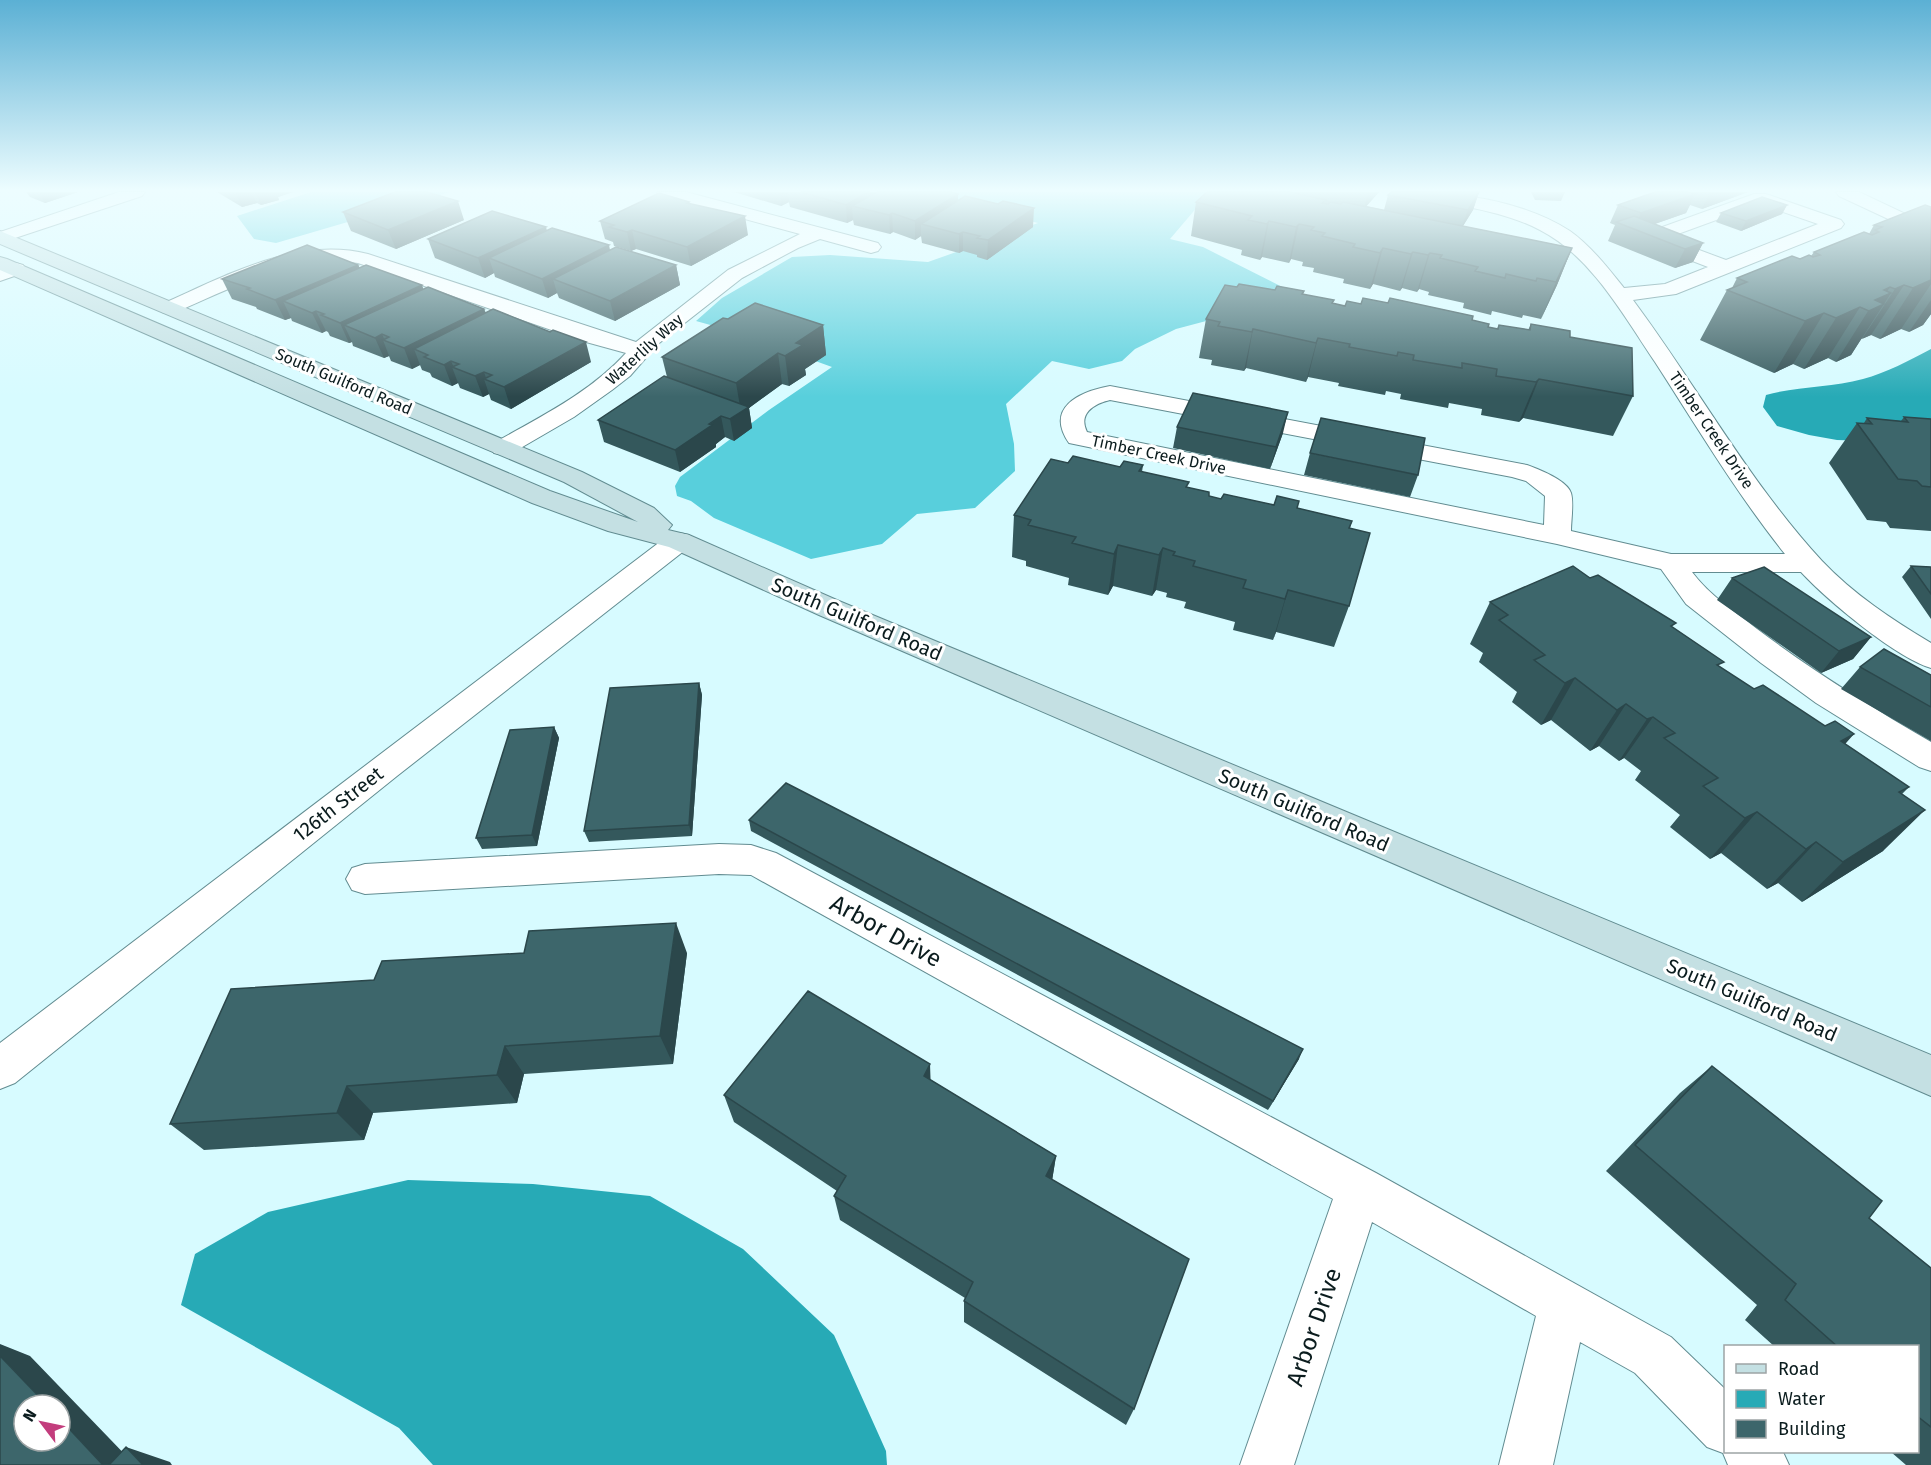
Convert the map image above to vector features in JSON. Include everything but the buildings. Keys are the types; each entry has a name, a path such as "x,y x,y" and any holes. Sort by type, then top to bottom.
{"main road":[{"name":"South Guilford Road","path":"55,260 573,477 645,514 679,542"},
{"name":"South Guilford Road","path":"5,269 541,497 618,525 679,542 851,618 1931,1076"}],"street":[{"path":"169,308 291,260"},
{"path":"368,260 594,337 641,350"},
{"name":"Waterlily Way","path":"502,448 566,412 604,385 622,371 650,339 735,274 760,260"},
{"name":"Timber Creek Drive","path":"1590,260 1618,295 1771,518 1809,563 1839,591 1894,634 1931,657"},
{"path":"1709,260 1726,267"},
{"path":"1618,295 1669,290 1743,260"},
{"name":"Timber Creek Drive","path":"1557,536 1558,493 1535,476 1518,470 1110,393 1089,398 1071,419 1070,425 1078,438 1557,536 1671,563 1809,563"},
{"name":"126th Street","path":"0,1069 394,760 679,542"},
{"path":"1671,563 1696,597 1772,656 1827,695 1931,758"},
{"name":"Arbor Drive","path":"365,879 719,859 751,860 763,864 1360,1189 1653,1355 1724,1427"},
{"name":"Arbor Drive","path":"1267,1465 1360,1189"},
{"path":"1526,1465 1564,1304"},
{"path":"1750,1453 1762,1465"}],"shaded area":[{"path":"786,260 1229,260 1300,296 1176,329 1135,349 1122,361 1089,369 1052,361 1006,404 1014,444 1015,471 975,508 917,514 882,544 811,559 714,518 691,501 677,496 675,486 680,477 769,410 832,367 732,331 696,321 722,298"}],"water":[{"path":"1931,349 1931,443 1837,440 1809,435 1777,426 1763,407 1766,395 1863,379 1889,370"},
{"path":"408,1180 533,1184 650,1196 743,1249 834,1335 886,1451 887,1465 433,1465 399,1428 181,1305 195,1254 268,1212"}]}
